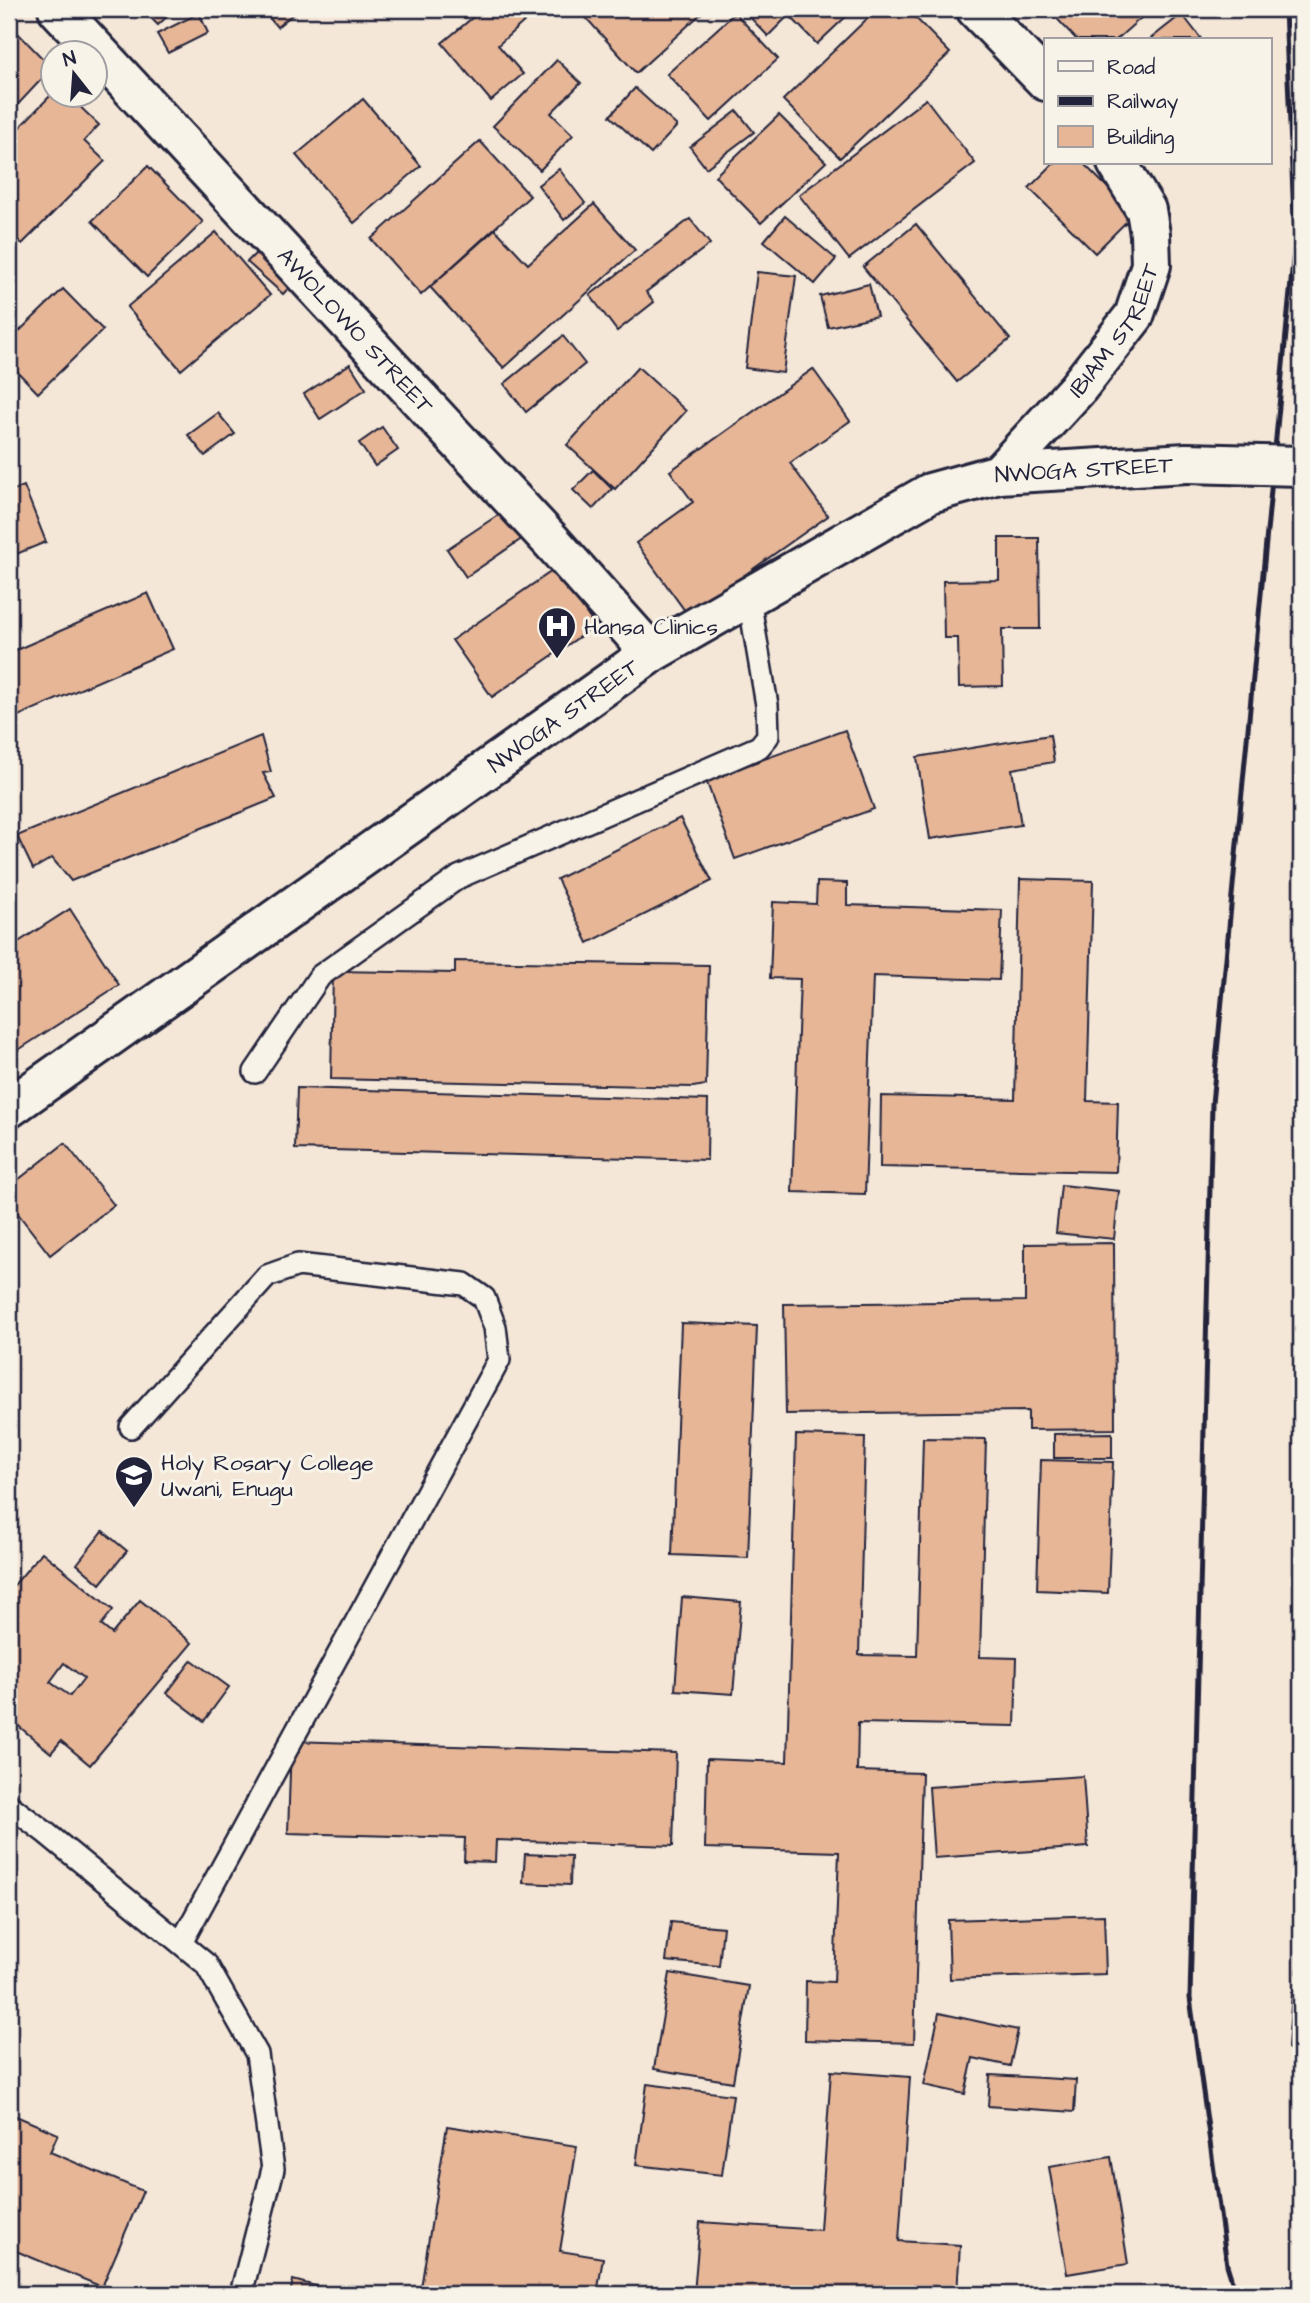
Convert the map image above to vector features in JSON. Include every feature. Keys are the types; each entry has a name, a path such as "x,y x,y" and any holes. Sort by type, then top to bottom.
{"street":[{"name":"AWOLOWO STREET","path":"58,9 543,532 651,653"},
{"path":"976,9 1044,79"},
{"name":"IBIAM STREET","path":"999,474 1077,389 1134,316 1151,265 1150,234 1146,210 1118,164"},
{"name":"NWOGA STREET","path":"9,1108 651,653 930,493 999,474 1187,463 1301,466"}],"lane":[{"path":"255,1072 320,976 458,877 760,747 768,736 767,705 749,599"},
{"path":"131,1427 267,1276 298,1265 464,1284 484,1298 495,1328 499,1360 181,1943"},
{"path":"9,1805 206,1964 257,2054 273,2169 242,2294"}],"building":[{"path":"142,9 175,9 158,25"},
{"path":"227,9 244,9 234,17"},
{"path":"262,9 299,9 277,27"},
{"path":"483,9 516,9 526,20 498,45 523,74 491,101 442,43"},
{"path":"578,9 706,9 636,73"},
{"path":"742,9 854,9 817,44 789,15 768,36"},
{"path":"877,9 907,9 950,53 840,158 783,100"},
{"path":"1048,9 1151,9 1118,38 1075,38"},
{"path":"199,13 208,33 168,53 157,34"},
{"path":"735,13 778,59 711,121 667,74"},
{"path":"1182,14 1200,38 1152,38"},
{"path":"9,24 38,54 38,83 9,114"},
{"path":"557,60 581,83 551,113 573,135 540,170 493,126"},
{"path":"635,88 677,126 651,154 610,116"},
{"path":"363,99 421,166 354,223 296,155"},
{"path":"926,99 975,163 849,259 799,195"},
{"path":"38,108 81,108 99,125 84,141 105,161 22,244 9,231 9,138"},
{"path":"737,111 754,132 706,168 690,147"},
{"path":"779,115 826,162 761,223 715,176"},
{"path":"480,141 530,196 421,295 371,239"},
{"path":"1053,164 1084,164 1134,214 1095,253 1029,188"},
{"path":"148,166 203,222 147,277 92,221"},
{"path":"559,169 585,203 564,220 538,185"},
{"path":"594,204 635,250 504,368 430,287 495,229 528,264"},
{"path":"785,216 836,259 815,284 764,241"},
{"path":"690,219 710,244 646,292 654,302 617,331 590,295"},
{"path":"916,224 1010,339 957,382 863,267"},
{"path":"216,232 270,295 181,370 127,307"},
{"path":"262,247 297,279 283,294 247,262"},
{"path":"757,272 796,276 783,373 745,368"},
{"path":"869,284 877,316 828,327 820,296"},
{"path":"63,289 103,330 38,393 9,363 9,341"},
{"path":"563,336 585,364 526,412 504,384"},
{"path":"350,364 366,389 320,419 304,394"},
{"path":"638,367 686,411 615,489 567,445"},
{"path":"813,369 850,421 790,463 828,516 688,615 636,543 693,502 670,471"},
{"path":"218,413 235,434 205,456 188,435"},
{"path":"382,427 398,450 375,466 359,443"},
{"path":"593,470 612,489 593,509 573,490"},
{"path":"24,486 46,542 9,557 9,492"},
{"path":"504,511 523,538 466,577 447,549"},
{"path":"999,538 1039,538 1040,629 1002,629 1003,686 959,687 958,638 944,638 943,581 999,580"},
{"path":"555,569 595,626 492,697 452,640"},
{"path":"148,593 173,649 9,720 9,653"},
{"path":"845,730 874,809 735,859 706,780"},
{"path":"1050,735 1054,762 1012,769 1021,825 930,839 917,757"},
{"path":"261,736 271,772 263,773 276,798 71,881 52,858 33,869 17,836"},
{"path":"680,818 712,881 588,943 557,879"},
{"path":"1020,879 1093,881 1087,1101 1118,1102 1116,1172 880,1167 881,1096 1015,1099"},
{"path":"817,882 847,883 847,905 1002,910 999,980 873,976 865,1194 792,1192 800,979 770,978 773,902 816,904"},
{"path":"70,909 119,985 9,1056 9,948"},
{"path":"455,961 709,965 706,1085 693,1087 331,1079 333,971 455,973"},
{"path":"297,1088 708,1100 707,1160 295,1149"},
{"path":"65,1143 114,1205 50,1255 9,1202 9,1187"},
{"path":"1061,1185 1119,1191 1114,1239 1056,1233"},
{"path":"1114,1243 1115,1429 1028,1430 1028,1411 786,1414 784,1304 1025,1301 1025,1244"},
{"path":"681,1323 757,1326 748,1558 672,1555"},
{"path":"1112,1433 1112,1458 1054,1458 1054,1434"},
{"path":"796,1435 865,1437 859,1655 917,1656 923,1438 986,1439 980,1657 1017,1658 1015,1726 858,1723 857,1771 922,1773 914,2043 805,2040 806,1981 834,1982 839,1852 705,1848 707,1759 787,1762"},
{"path":"1041,1460 1113,1462 1108,1593 1037,1590"},
{"path":"103,1531 127,1551 100,1584 77,1564"},
{"path":"42,1552 113,1610 101,1625 112,1634 140,1600 192,1643 90,1765 61,1741 51,1753 9,1718 9,1591","holes":["64,1663 84,1678 70,1696 50,1682"]},
{"path":"682,1597 741,1602 733,1694 675,1690"},
{"path":"192,1660 229,1687 204,1721 167,1693"},
{"path":"291,1741 676,1753 673,1846 496,1840 495,1862 464,1861 465,1838 288,1833"},
{"path":"1083,1776 1088,1847 934,1858 929,1787"},
{"path":"525,1854 571,1856 570,1885 523,1883"},
{"path":"1104,1915 1106,1974 950,1979 948,1920"},
{"path":"671,1922 723,1927 719,1966 666,1961"},
{"path":"1301,1923 1301,1983 1298,1983 1296,1924"},
{"path":"670,1973 749,1986 733,2082 654,2069"},
{"path":"1292,1992 1301,1992 1301,2059 1288,2048"},
{"path":"939,2013 1018,2030 1010,2066 973,2058 965,2094 924,2085"},
{"path":"831,2071 910,2077 899,2241 960,2245 957,2294 694,2294 700,2222 820,2230"},
{"path":"990,2075 1076,2080 1074,2112 988,2106"},
{"path":"647,2084 733,2095 722,2175 636,2165"},
{"path":"9,2113 58,2134 50,2152 143,2191 102,2287 9,2248"},
{"path":"447,2126 577,2146 560,2251 603,2258 597,2294 420,2294"},
{"path":"1111,2157 1128,2264 1067,2274 1049,2167"},
{"path":"293,2280 345,2294 290,2294"}],"railway":[{"path":"1236,2294 1227,2265 1190,1998 1212,1104 1295,240 1285,9"}],"place":[{"name":"Hansa Clinics","path":"557,660"},
{"name":"Holy Rosary College Uwani, Enugu","path":"134,1509"}]}
